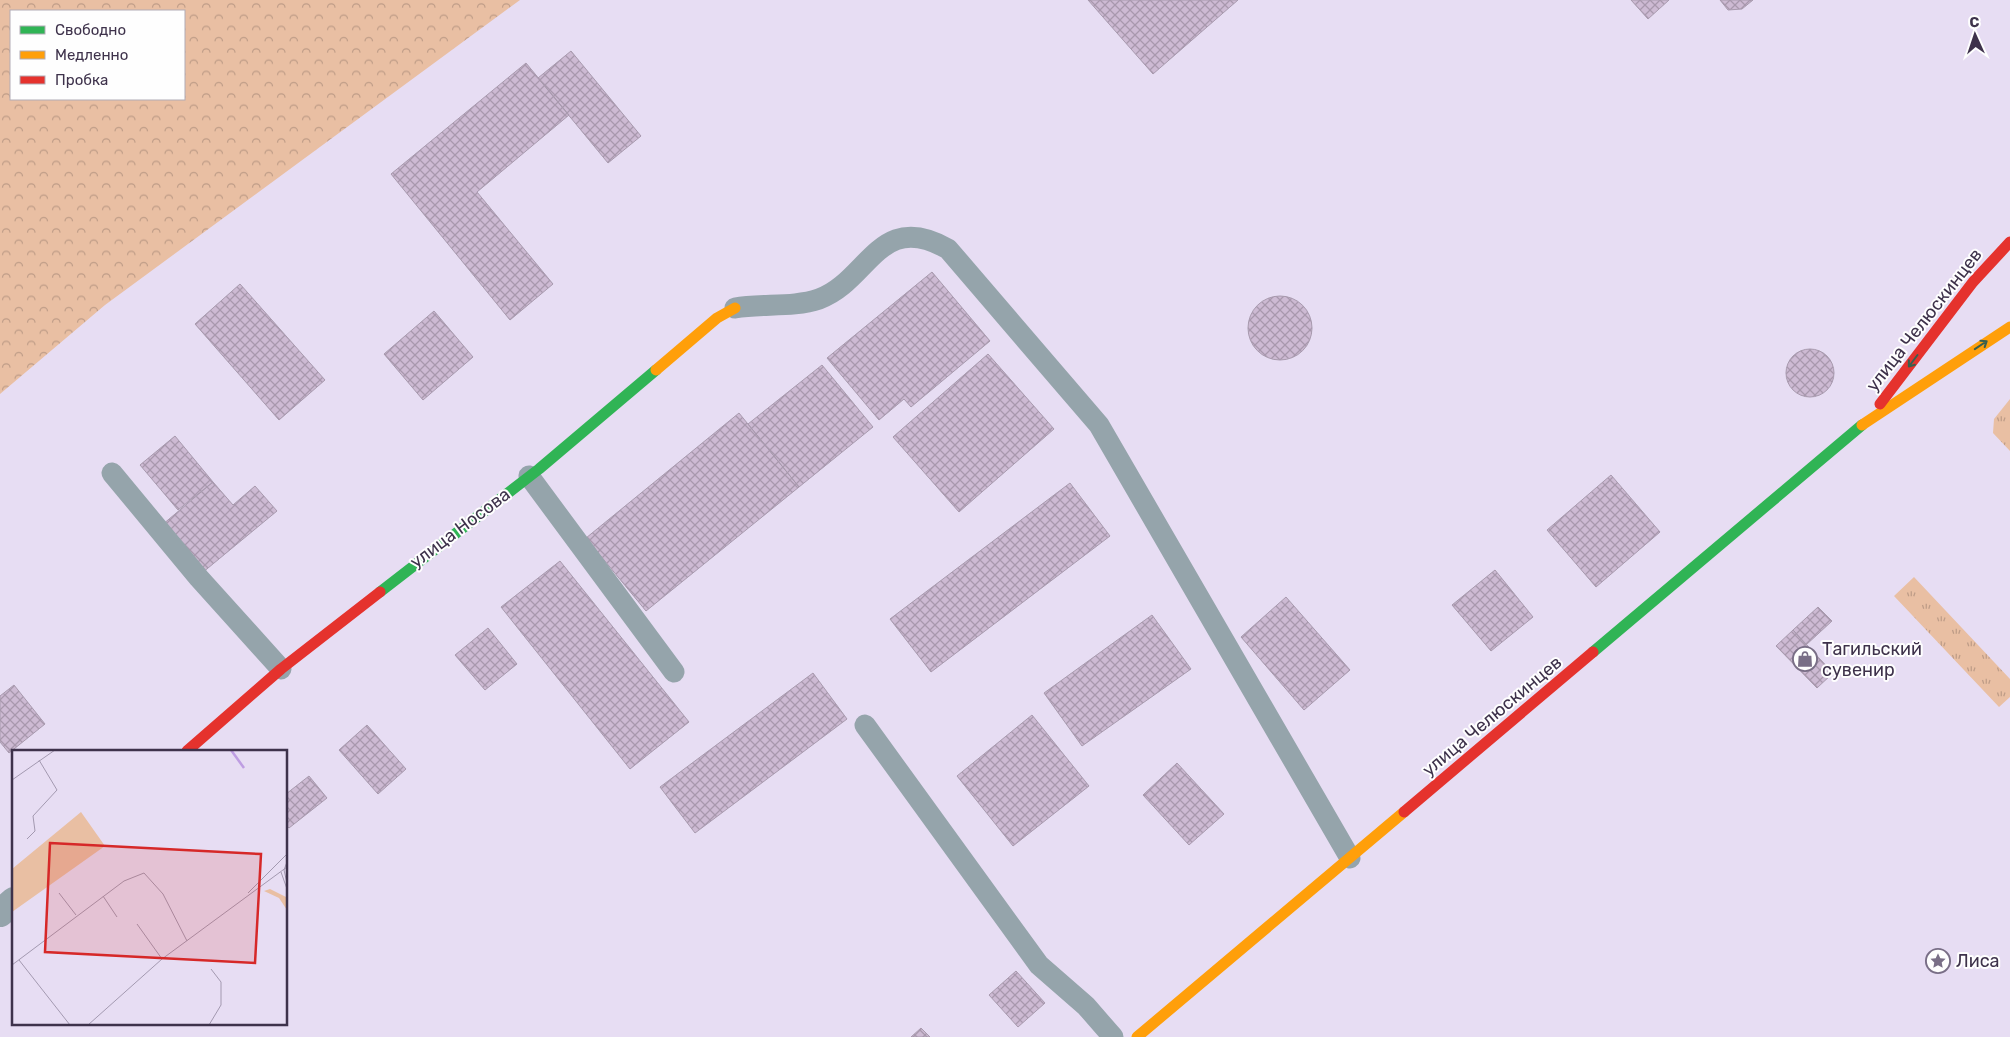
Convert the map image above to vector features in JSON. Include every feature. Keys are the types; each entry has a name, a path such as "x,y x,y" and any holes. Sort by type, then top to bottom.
{"main road":[{"name":"улица Челюскинцев","path":"1868,421 1973,282 2010,242"},
{"name":"улица Носова","path":"188,750 281,669 529,476 717,318 735,308"},
{"name":"улица Челюскинцев","path":"1137,1037 1868,421 2010,327"}],"street":[{"path":"0,913 12,903"}],"lane":[{"path":"735,308 753,304 818,299 835,291 882,246 893,241 927,239 948,249 1099,425 1350,858"},
{"path":"112,473 198,578 281,669"},
{"path":"529,476 674,672"},
{"path":"865,725 1039,965 1086,1006 1113,1037"}],"green space":[{"path":"0,0 520,0 105,305 0,394"},
{"path":"2010,399 2010,451 1993,433 1994,419"},
{"path":"1914,577 2010,679 2010,697 1999,707 1894,596"}],"building":[{"path":"1088,0 1238,0 1153,74"},
{"path":"1631,0 1669,0 1648,19"},
{"path":"1720,0 1753,0 1742,9 1728,10"},
{"path":"571,51 641,136 608,163 538,78"},
{"path":"526,63 569,115 477,192 553,284 510,320 391,174"},
{"path":"932,272 990,341 911,407 904,399 879,420 827,358"},
{"path":"240,284 325,380 279,420 195,324"},
{"path":"1280,296 1298,302 1306,310 1312,328 1306,346 1298,354 1280,360 1262,354 1254,346 1248,328 1254,310 1262,302"},
{"path":"434,311 473,357 423,400 384,354"},
{"path":"1810,349 1819,351 1827,356 1832,364 1834,373 1832,382 1827,390 1819,395 1810,397 1801,395 1793,390 1788,382 1786,373 1788,364 1793,356 1801,351"},
{"path":"988,354 1054,429 959,512 893,437"},
{"path":"822,365 873,427 799,487 748,424"},
{"path":"739,413 799,487 646,611 586,538"},
{"path":"175,436 213,482 178,510 140,465"},
{"path":"1611,475 1660,532 1596,587 1547,530"},
{"path":"213,482 233,505 255,486 277,511 202,573 162,525"},
{"path":"1070,483 1110,536 931,672 890,619"},
{"path":"560,561 689,722 630,769 501,607"},
{"path":"1495,570 1533,617 1491,651 1452,605"},
{"path":"1286,597 1350,670 1304,710 1241,637"},
{"path":"1818,607 1832,621 1806,645 1793,630"},
{"path":"1152,615 1191,669 1082,746 1044,693"},
{"path":"488,628 517,664 485,690 455,655"},
{"name":"Тагильский сувенир","path":"1793,630 1833,673 1817,688 1776,646"},
{"path":"813,673 847,719 695,833 660,787"},
{"path":"14,685 45,724 9,753 0,742 0,696"},
{"path":"1032,715 1089,786 1013,846 957,776"},
{"path":"367,725 406,769 378,794 339,750"},
{"path":"1177,763 1224,814 1189,845 1143,795"},
{"path":"309,776 327,798 289,828 288,792"},
{"path":"1016,971 1045,1003 1018,1027 989,995"},
{"path":"921,1028 930,1037 911,1037"}],"traffic: fast":[{"path":"380,592 539,469 656,370"},
{"path":"1593,652 1862,425"}],"traffic: slow":[{"path":"656,370 717,318 735,308"},
{"path":"1862,425 2010,327"},
{"path":"1137,1037 1404,812"}],"traffic: jam":[{"path":"1880,404 1973,282 2010,242"},
{"path":"188,750 281,669 380,592"},
{"path":"1404,812 1593,652"}],"place":[{"name":"Тагильский сувенир","path":"1805,659"},
{"name":"Лиса","path":"1938,961"}]}
